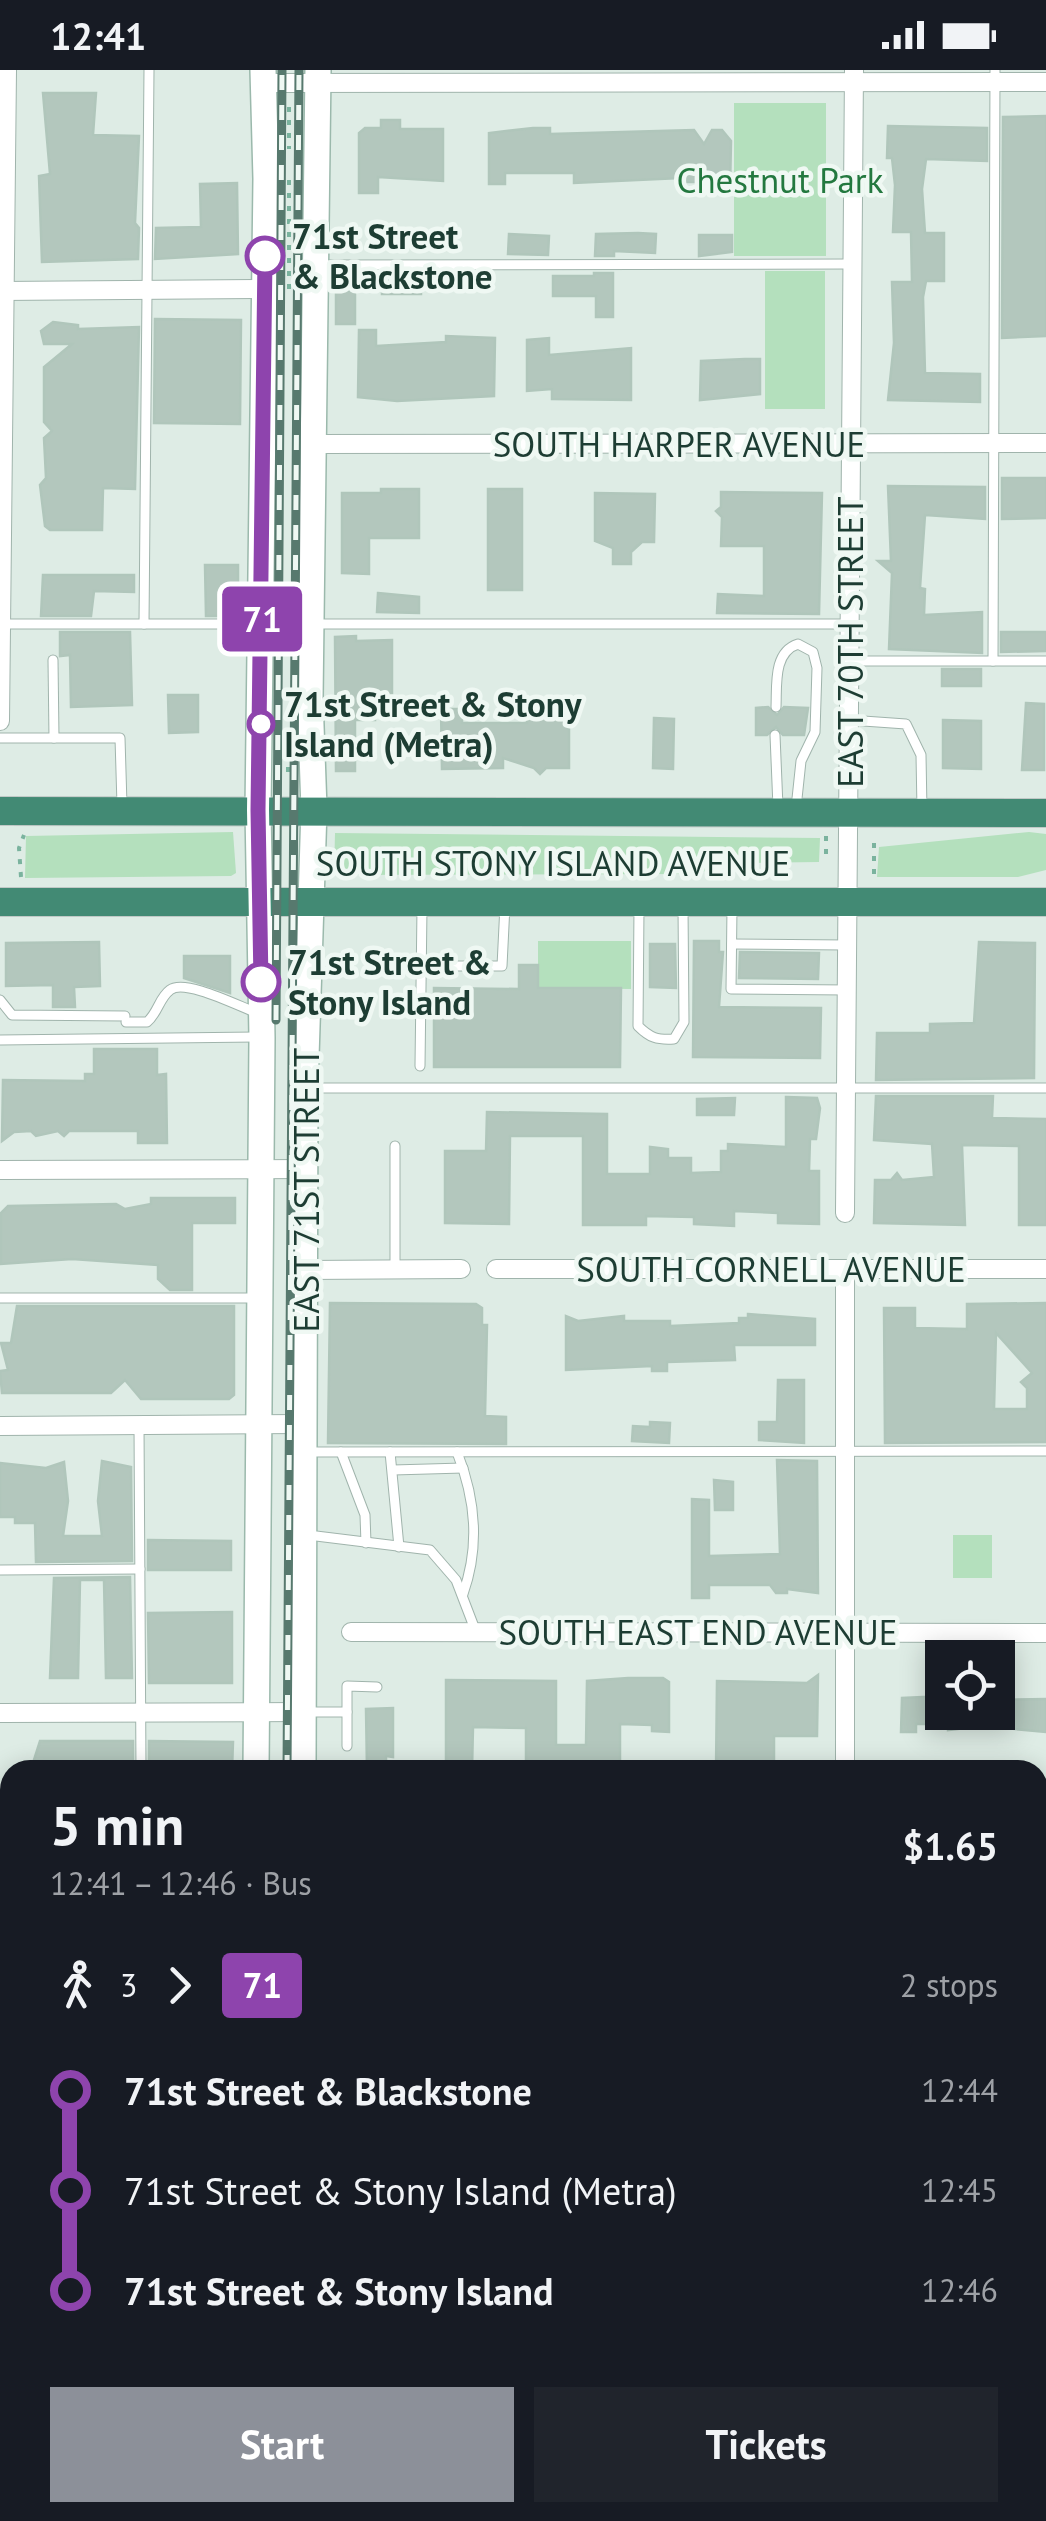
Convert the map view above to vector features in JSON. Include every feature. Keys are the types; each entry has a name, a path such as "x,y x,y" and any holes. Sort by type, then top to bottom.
{"highway":[{"name":"SOUTH STONY ISLAND AVENUE","path":"0,811 1046,812"},
{"name":"SOUTH STONY ISLAND AVENUE","path":"0,902 1046,902"}],"main road":[{"name":"EAST 71ST STREET","path":"256,1760 262,1170 258,810 277,289 262,77"},
{"name":"EAST 71ST STREET","path":"304,1760 305,1088 314,809 311,624 318,77"}],"street":[{"path":"0,721 7,70"},
{"name":"EAST 70TH STREET","path":"845,1213 854,76"},
{"path":"262,77 995,76 1046,82"},
{"path":"2,291 277,289"},
{"name":"SOUTH HARPER AVENUE","path":"312,444 1046,443"},
{"path":"0,1170 306,1168"},
{"path":"305,1270 461,1268"},
{"name":"SOUTH CORNELL AVENUE","path":"496,1269 1046,1269"},
{"path":"845,1270 845,1760"},
{"path":"0,1426 305,1424"},
{"name":"SOUTH EAST END AVENUE","path":"351,1632 1046,1633"},
{"path":"0,1712 304,1712"}],"lane":[{"path":"144,624 149,70"},
{"path":"993,661 995,76"},
{"path":"313,265 852,264"},
{"path":"1,624 262,624"},
{"path":"311,624 850,624"},
{"path":"776,708 781,658 788,647 798,644 812,652 817,668 817,720 814,741 801,761 787,811"},
{"path":"53,660 54,738"},
{"path":"849,661 1046,660"},
{"path":"849,720 896,721 912,732 921,755 922,812"},
{"path":"775,735 787,811"},
{"path":"0,738 120,738 122,810"},
{"path":"420,1066 422,900"},
{"path":"420,966 502,966 506,900"},
{"path":"639,900 638,1026 650,1038 661,1040 674,1039 684,1022 683,900"},
{"path":"732,900 731,989 847,990"},
{"path":"732,944 846,945"},
{"path":"0,1000 12,1015 146,1022 169,990 178,986 198,989 262,1026"},
{"path":"0,1040 262,1026"},
{"path":"305,1088 1046,1088"},
{"path":"395,1146 395,1269"},
{"path":"0,1298 260,1298"},
{"path":"140,1425 141,1760"},
{"path":"305,1452 1046,1451"},
{"path":"341,1452 365,1515 366,1543"},
{"path":"390,1452 399,1547"},
{"path":"457,1452 469,1482 476,1558 463,1595"},
{"path":"393,1470 463,1468"},
{"path":"304,1535 430,1550 463,1595 476,1632"},
{"path":"0,1570 140,1569"},
{"path":"347,1746 347,1686 377,1687"},
{"path":"304,1712 347,1712"}],"path":[{"path":"289,107 289,154"},
{"path":"277,289 289,169"},
{"path":"826,832 826,861"},
{"path":"21,877 19,848 24,835"},
{"path":"874,842 874,874"}],"green space":[{"name":"Chestnut Park","path":"734,103 826,103 826,256 734,256"},
{"path":"765,271 825,271 825,409 765,409"},
{"path":"233,832 236,873 231,876 25,878 26,836"},
{"path":"1029,832 1046,834 1046,870 1018,877 877,877 879,847"},
{"path":"335,833 820,838 819,862 749,863 690,874 334,875"},
{"path":"538,941 631,941 631,989 538,988"},
{"path":"953,1535 992,1535 992,1578 953,1578"}],"building":[{"path":"43,93 96,93 93,135 139,136 135,223 139,228 138,259 42,262 39,176 50,174"},
{"path":"1046,116 1046,336 1002,338 1003,117"},
{"path":"381,120 400,120 400,129 443,129 443,181 378,177 378,193 359,193 359,133 365,128 381,128"},
{"path":"888,126 987,128 987,161 926,159 922,189 925,233 944,233 944,281 926,281 923,297 925,373 980,374 980,402 888,400 894,343 892,282 912,282 911,232 893,232 895,185 892,158 887,158"},
{"path":"550,128 550,134 694,130 704,144 712,130 722,130 731,141 730,190 709,190 709,182 681,182 681,178 574,183 574,173 505,173 505,184 489,184 489,133"},
{"path":"237,183 238,254 155,259 156,228 201,227 200,184"},
{"path":"509,234 549,236 548,255 508,254"},
{"path":"596,234 656,234 655,253 614,251 614,256 595,256"},
{"path":"699,235 732,235 732,252 699,256"},
{"path":"613,273 613,317 596,317 596,296 553,296 553,276"},
{"path":"382,276 421,276 421,294 382,294"},
{"path":"336,290 355,291 355,324 336,324"},
{"path":"155,319 241,320 240,424 154,423"},
{"path":"53,322 78,325 78,329 139,327 135,489 103,488 102,530 50,530 45,526 40,485 46,478 44,438 52,431 44,422 44,367 72,344 44,344 41,331"},
{"path":"359,330 376,330 376,346 446,342 446,336 495,338 494,396 397,401 358,397"},
{"path":"549,338 549,355 631,348 631,400 552,399 552,389 527,391 527,340"},
{"path":"760,359 760,394 700,400 701,361"},
{"path":"1002,478 1046,478 1046,518 1002,519"},
{"path":"888,486 985,487 985,519 925,515 920,588 925,589 924,615 982,612 982,653 889,649 892,573 878,561 891,561"},
{"path":"381,489 419,489 419,538 369,538 369,574 342,573 342,493 381,493"},
{"path":"488,489 522,489 522,590 488,590"},
{"path":"721,492 822,493 819,614 717,613 718,594 764,596 764,546 721,546 722,517 716,511 721,507"},
{"path":"595,493 655,494 654,542 642,542 631,552 631,564 613,564 613,548 595,541"},
{"path":"205,565 238,565 238,616 206,616"},
{"path":"43,575 134,575 134,592 94,591 91,616 41,616"},
{"path":"378,593 419,597 419,613 377,612"},
{"path":"60,632 130,632 132,705 71,707 70,655 60,656"},
{"path":"1001,632 1046,632 1046,651 1001,652"},
{"path":"356,636 356,641 392,640 392,693 374,693 375,720 355,720 355,771 336,771 335,637"},
{"path":"942,669 981,669 981,686 942,686"},
{"path":"168,695 198,695 198,732 169,733"},
{"path":"1026,703 1044,704 1044,770 1022,770"},
{"path":"768,707 777,715 784,707 808,708 804,735 783,735 776,727 767,735 756,735 756,708"},
{"path":"441,709 462,709 462,723 527,723 527,717 548,717 548,711 569,711 569,768 546,768 540,774 534,768 503,758 503,768 442,769"},
{"path":"654,718 674,719 673,769 653,768"},
{"path":"943,720 981,721 981,769 943,768"},
{"path":"694,941 719,941 719,952 723,952 719,1007 821,1008 820,1058 693,1057"},
{"path":"99,942 100,986 74,987 75,1007 53,1007 53,985 6,986 6,943"},
{"path":"979,942 1035,943 1034,1078 876,1080 877,1033 930,1033 930,1024 974,1023"},
{"path":"650,944 675,944 676,988 650,987"},
{"path":"740,952 819,953 818,979 739,978"},
{"path":"184,956 230,956 230,993 184,978"},
{"path":"519,965 538,965 538,988 621,988 620,1067 434,1067 434,988 519,989"},
{"path":"94,1049 157,1049 157,1075 166,1074 167,1143 138,1143 138,1131 69,1131 64,1136 58,1131 36,1136 31,1131 14,1132 2,1141 3,1080 85,1081 85,1074 94,1074"},
{"path":"876,1096 993,1096 992,1118 1046,1119 1046,1225 1019,1225 1019,1146 962,1145 965,1225 874,1223 875,1180 891,1180 897,1173 902,1180 934,1177 932,1144 874,1140"},
{"path":"786,1097 817,1098 820,1108 816,1139 810,1139 809,1171 819,1171 819,1224 778,1223 778,1213 734,1211 734,1226 694,1224 694,1217 646,1216 646,1225 583,1225 583,1136 510,1136 509,1224 445,1223 445,1151 486,1151 487,1112 607,1114 607,1174 650,1174 650,1147 668,1149 668,1158 691,1158 691,1173 721,1172 721,1151 728,1151 728,1144 786,1147"},
{"path":"735,1098 734,1115 697,1115 697,1099"},
{"path":"151,1198 235,1198 235,1223 192,1223 192,1290 170,1290 158,1279 158,1265 72,1259 1,1264 1,1213 8,1206 116,1204 125,1209 151,1204"},
{"path":"330,1303 476,1304 482,1308 482,1325 487,1325 485,1416 506,1417 506,1444 328,1443"},
{"path":"1046,1303 1046,1442 885,1443 884,1308 915,1308 915,1328 967,1329 967,1304","holes":["996,1333 1032,1373 1021,1382 1027,1388 1027,1409 994,1409"]},
{"path":"17,1306 234,1306 234,1395 229,1399 141,1399 125,1380 111,1393 2,1393 0,1371 8,1370 1,1343 11,1343"},
{"path":"748,1314 815,1319 815,1345 734,1345 735,1360 667,1362 667,1371 652,1371 652,1366 566,1370 566,1316 578,1321 624,1316 624,1321 670,1321 670,1326 739,1323 739,1318 748,1318"},
{"path":"778,1380 804,1380 804,1443 759,1440 759,1422 777,1422"},
{"path":"650,1422 670,1423 669,1443 632,1441 633,1426 650,1427"},
{"path":"777,1460 817,1461 818,1593 787,1589 787,1593 776,1593 770,1585 709,1585 709,1598 692,1598 692,1499 709,1500 709,1556 780,1554"},
{"path":"102,1461 131,1467 132,1561 36,1562 35,1523 15,1523 15,1517 0,1517 0,1463 46,1468 64,1462 68,1501 63,1536 102,1536 98,1501"},
{"path":"714,1480 733,1482 733,1510 715,1510"},
{"path":"148,1540 231,1541 231,1570 148,1570"},
{"path":"130,1577 132,1678 106,1678 104,1580 80,1580 78,1678 50,1678 54,1578"},
{"path":"232,1612 232,1683 149,1683 148,1613"},
{"path":"818,1675 817,1736 774,1736 774,1760 716,1760 717,1681 807,1683"},
{"path":"663,1678 669,1682 669,1732 652,1731 652,1725 620,1724 620,1760 526,1760 526,1728 473,1727 472,1760 446,1760 446,1680 556,1681 556,1745 586,1745 587,1681"},
{"path":"925,1697 925,1724 916,1724 916,1732 901,1732 902,1698"},
{"path":"1046,1699 1046,1732 1015,1729 1015,1700"},
{"path":"393,1708 393,1757 367,1760 366,1709"},
{"path":"40,1741 133,1741 133,1760 34,1760"},
{"path":"149,1741 233,1742 232,1760 149,1760"}],"railway":[{"path":"276,1020 282,70"},
{"path":"287,1760 299,70"}],"bus line":[{"name":"71","path":"261,982 258,772 265,256"}],"place":[{"name":"71st Street & Blackstone","path":"265,256"},
{"name":"71st Street & Stony Island (Metra)","path":"261,724"},
{"name":"71st Street & Stony Island","path":"261,982"}]}
